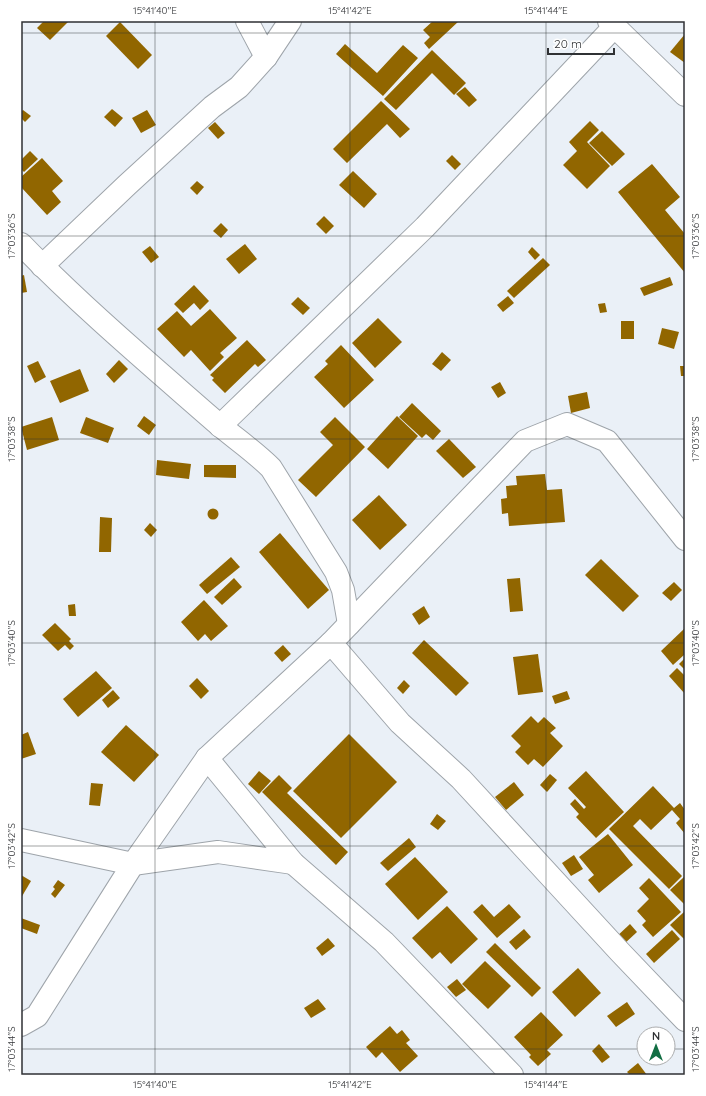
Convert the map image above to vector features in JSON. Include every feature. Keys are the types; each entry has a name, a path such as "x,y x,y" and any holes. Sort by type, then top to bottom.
{"street":[{"path":"247,21 266,57"},
{"path":"42,266 121,190 212,107 239,87 266,57 290,21"},
{"path":"220,426 425,227 611,24 685,95"},
{"path":"21,244 42,266 124,340 220,426 259,456 271,468 336,572 343,590 349,624"},
{"path":"21,1025 37,1016 133,864 207,758 331,643 525,442 567,424 607,441 685,539"},
{"path":"331,643 400,723 461,779 620,952 685,1020"},
{"path":"207,758 293,863 384,942 512,1075"},
{"path":"21,840 133,864 218,852 293,863"}],"building":[{"path":"44,21 69,21 50,40 37,28"},
{"path":"433,21 459,21 429,49 424,43 430,37 423,30"},
{"path":"120,22 152,55 138,69 106,36"},
{"path":"685,34 685,63 670,52"},
{"path":"345,44 377,73 403,45 418,58 383,96 336,54"},
{"path":"432,50 466,83 454,95 432,73 396,110 384,99"},
{"path":"465,87 477,100 469,107 456,94"},
{"path":"381,101 410,129 400,138 387,124 347,163 333,149"},
{"path":"112,109 123,118 115,127 104,117"},
{"path":"23,110 31,116 25,122 21,118 21,112"},
{"path":"147,110 156,125 141,133 132,118"},
{"path":"590,121 599,130 587,142 610,166 587,189 563,165 577,151 569,142"},
{"path":"215,122 225,133 218,139 208,128"},
{"path":"602,131 625,154 612,166 589,143"},
{"path":"30,151 38,159 24,172 21,169 21,160"},
{"path":"452,155 461,164 455,170 446,161"},
{"path":"42,158 63,181 52,191 61,202 47,215 21,187 21,177"},
{"path":"652,164 680,197 665,210 685,234 685,273 618,192"},
{"path":"353,171 377,194 364,208 339,185"},
{"path":"197,181 204,187 197,195 190,188"},
{"path":"324,216 334,226 326,234 316,224"},
{"path":"221,223 228,230 221,238 213,231"},
{"path":"245,244 257,259 239,274 226,259"},
{"path":"150,246 159,257 151,263 142,252"},
{"path":"532,247 540,255 535,260 528,252"},
{"path":"543,258 550,265 514,298 507,291"},
{"path":"24,275 27,292 21,293 21,276"},
{"path":"670,277 673,285 644,296 640,288"},
{"path":"194,285 209,301 200,310 194,303 183,313 174,304"},
{"path":"508,296 514,303 503,312 497,305"},
{"path":"298,297 310,308 303,315 291,304"},
{"path":"605,303 607,312 600,313 598,304"},
{"path":"210,309 237,338 220,353 224,357 210,371 191,350 184,357 157,329 177,311 191,326"},
{"path":"378,318 402,342 375,368 352,343"},
{"path":"621,321 634,321 634,339 621,339"},
{"path":"662,328 679,332 674,349 658,344"},
{"path":"247,340 266,360 258,367 255,364 225,393 212,380 214,378 210,375"},
{"path":"341,345 374,380 344,408 314,377 328,364 325,361"},
{"path":"442,352 451,360 441,371 432,364"},
{"path":"119,360 128,369 114,383 106,374"},
{"path":"38,361 46,377 35,383 27,366"},
{"path":"680,366 685,366 685,376 681,376"},
{"path":"80,369 89,391 60,403 50,381"},
{"path":"500,382 506,393 498,398 491,387"},
{"path":"587,392 590,408 571,413 568,396"},
{"path":"412,403 441,431 433,440 426,434 422,438 399,417"},
{"path":"144,416 156,425 149,435 137,426"},
{"path":"397,416 418,436 388,469 367,449"},
{"path":"52,417 59,440 27,450 21,427"},
{"path":"86,417 114,428 108,443 80,433"},
{"path":"335,417 365,447 316,497 298,480 333,445 320,432"},
{"path":"449,439 476,467 463,478 436,451"},
{"path":"157,460 191,464 189,479 156,475"},
{"path":"204,465 236,465 236,478 204,477"},
{"path":"545,474 547,490 562,489 565,522 509,526 508,513 502,514 501,499 507,498 506,486 517,485 516,476"},
{"path":"379,495 407,525 380,550 352,520"},
{"path":"213,508 217,510 219,514 217,518 213,520 209,518 207,514 209,510"},
{"path":"100,517 112,518 111,552 99,552"},
{"path":"150,523 157,530 151,537 144,530"},
{"path":"280,533 329,590 308,609 259,552"},
{"path":"231,557 240,567 207,594 199,585"},
{"path":"601,559 639,596 623,612 585,575"},
{"path":"234,578 242,587 222,605 214,597"},
{"path":"520,578 523,611 510,612 507,579"},
{"path":"674,582 682,590 671,601 662,593"},
{"path":"204,600 228,626 211,641 205,634 198,641 181,622"},
{"path":"75,604 76,616 69,616 68,605"},
{"path":"424,606 430,617 419,625 412,614"},
{"path":"55,623 71,639 69,641 74,646 70,650 65,645 58,651 42,635"},
{"path":"685,628 685,654 673,665 661,651"},
{"path":"424,640 469,683 456,696 412,653"},
{"path":"283,645 291,654 282,662 274,653"},
{"path":"538,654 543,692 518,695 513,657"},
{"path":"685,658 685,670 679,664"},
{"path":"677,668 685,676 685,694 669,676"},
{"path":"96,671 112,688 78,717 63,699"},
{"path":"197,678 209,691 201,699 189,686"},
{"path":"404,680 410,686 403,694 397,688"},
{"path":"113,690 120,698 108,708 102,700"},
{"path":"567,691 570,699 555,704 552,696"},
{"path":"531,716 538,723 544,717 556,728 550,733 563,746 543,767 534,759 528,765 515,752 521,746 511,736"},
{"path":"126,725 159,755 134,782 101,752"},
{"path":"28,732 36,754 21,759 21,735"},
{"path":"349,734 397,782 341,838 293,791"},
{"path":"259,771 271,781 259,794 248,784"},
{"path":"586,771 624,812 596,838 576,817 579,814 570,804 575,799 584,809 586,807 568,788"},
{"path":"550,774 557,780 547,792 540,785"},
{"path":"279,775 292,788 287,793 348,852 336,865 262,792"},
{"path":"514,782 524,795 506,810 495,797"},
{"path":"91,783 103,784 100,806 89,805"},
{"path":"653,786 674,808 680,803 685,810 685,834 676,823 680,819 672,810 651,830 640,819 633,826 682,876 669,889 609,829"},
{"path":"437,814 446,821 438,830 430,824"},
{"path":"608,834 633,865 599,893 588,880 594,875 579,857"},
{"path":"409,838 416,847 388,871 380,863"},
{"path":"574,855 583,869 571,876 562,863"},
{"path":"415,857 448,892 418,920 385,884"},
{"path":"21,875 31,881 21,898"},
{"path":"685,876 685,905 670,890"},
{"path":"649,878 681,912 653,937 642,925 646,921 637,911 649,899 639,888"},
{"path":"58,880 65,885 55,898 51,894 55,889 53,887"},
{"path":"482,904 494,917 509,904 521,917 497,938 473,912"},
{"path":"447,906 478,939 451,964 440,952 432,959 412,938"},
{"path":"685,911 685,940 670,925"},
{"path":"21,918 40,925 37,934 21,928"},
{"path":"630,924 637,932 623,945 615,938"},
{"path":"524,929 531,937 516,950 509,942"},
{"path":"672,930 680,939 654,963 646,954"},
{"path":"328,938 335,946 322,956 316,948"},
{"path":"495,943 541,988 532,997 486,952"},
{"path":"485,961 511,986 488,1009 462,984"},
{"path":"578,968 601,993 575,1017 552,992"},
{"path":"457,979 466,990 456,997 447,987"},
{"path":"318,999 326,1009 311,1018 304,1008"},
{"path":"627,1002 635,1014 616,1027 607,1016"},
{"path":"541,1012 563,1035 547,1050 551,1054 538,1066 529,1057 531,1055 514,1037"},
{"path":"390,1026 397,1034 402,1030 410,1040 406,1043 418,1056 400,1072 382,1052 376,1058 366,1047"},
{"path":"599,1044 610,1057 602,1063 592,1051"},
{"path":"636,1065 636,1066 640,1066 647,1075 630,1075 627,1072"}]}
